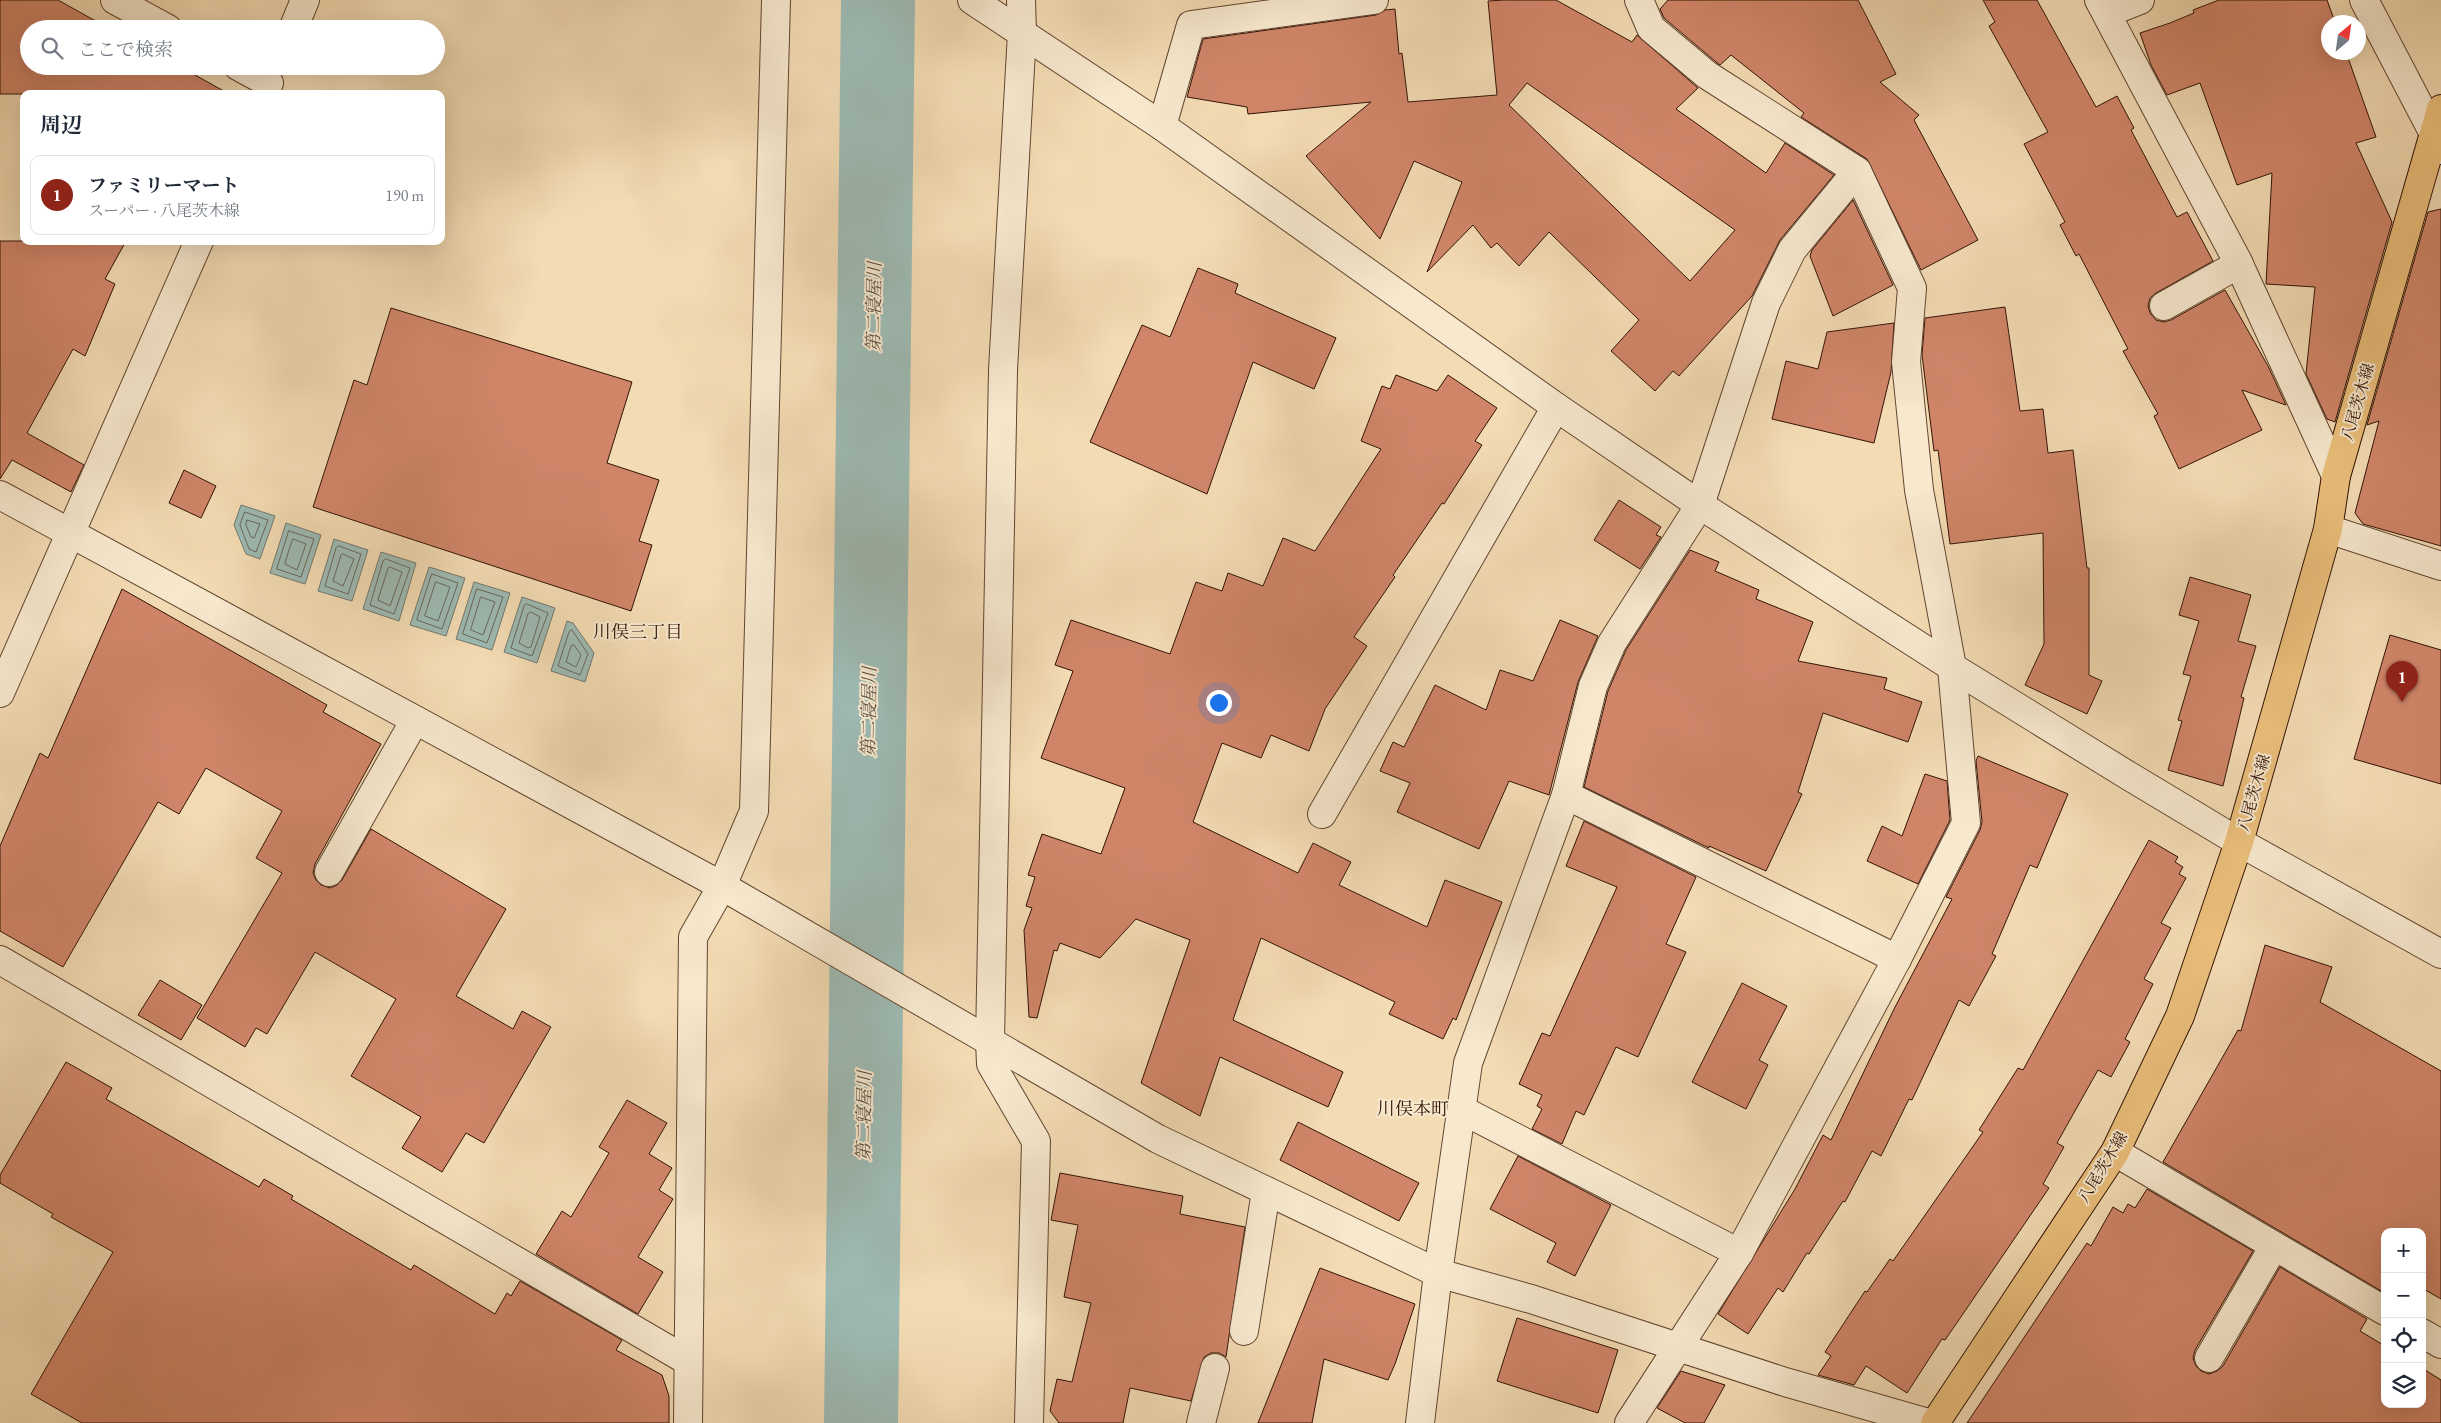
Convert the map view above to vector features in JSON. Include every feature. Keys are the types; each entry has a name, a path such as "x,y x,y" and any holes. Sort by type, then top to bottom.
{"main road":[{"name":"八尾茨木線","path":"1935,1423 2115,1152 2180,1016 2239,842 2328,529 2336,476 2437,144 2441,109"}],"street":[{"path":"115,0 152,20"},
{"path":"297,20 305,0"},
{"path":"688,1423 693,938 722,886 754,811 776,0"},
{"path":"972,0 1162,126 1556,408 1700,505 1952,667 2239,842 2441,954"},
{"path":"1021,0 1011,26 990,1041 991,1064 1036,1141 1029,1423"},
{"path":"1162,126 1191,25 1374,0"},
{"path":"1629,1423 1676,1347 1739,1253 1897,959 1966,824 1952,667 1919,490 1906,362 1912,288 1857,171 1707,75 1651,28 1639,0"},
{"path":"2140,0 2103,6 2239,264 2336,476"},
{"path":"2364,0 2437,144"},
{"path":"257,75 270,81"},
{"path":"1420,1423 1438,1273 1468,1063 1566,795 1593,686 1612,643 1700,505 1766,303 1792,250 1857,171"},
{"path":"0,693 197,245"},
{"path":"2164,306 2239,264"},
{"path":"1322,814 1556,408"},
{"path":"0,495 722,886 1158,1140 1438,1273 1531,1299 1785,1382 1928,1423"},
{"path":"2328,529 2441,566"},
{"path":"329,872 415,720"},
{"path":"1566,795 1897,959"},
{"path":"0,960 688,1361"},
{"path":"1462,1110 1739,1253"},
{"path":"2115,1152 2381,1309"},
{"path":"1244,1331 1266,1191"},
{"path":"2209,1358 2274,1246"},
{"path":"2426,1335 2441,1344"},
{"path":"1201,1423 1215,1368"}],"water":[{"path":"241,505 275,516 260,559 246,554 234,525"},
{"path":"286,523 321,535 305,584 270,573"},
{"path":"334,539 368,550 352,601 318,591"},
{"path":"381,552 416,563 399,621 363,609"},
{"path":"429,567 465,578 446,636 410,625"},
{"path":"474,582 510,593 492,650 456,639"},
{"path":"522,597 555,608 537,663 504,652"},
{"path":"567,621 573,623 594,653 585,682 551,671"}],"building":[{"path":"0,0 58,0 94,20 20,20 20,75 195,75 222,90 20,90 20,94 0,94"},
{"path":"1556,0 1632,42 1637,35 1698,88 1676,109 1766,173 1785,143 1834,175 1780,240 1752,296 1679,376 1673,371 1655,391 1611,351 1639,320 1549,232 1519,266 1497,243 1491,248 1473,225 1427,272 1462,182 1414,161 1380,239 1306,156 1371,102 1248,114 1247,107 1187,97 1203,39 1376,15 1385,10 1395,9 1399,54 1402,53 1408,102 1497,95 1488,1","holes":["1527,83 1735,230 1690,281 1509,105"]},
{"path":"1668,0 1858,0 1896,74 1880,82 1919,115 1914,120 1978,240 1921,270 1867,159 1801,117 1804,113 1731,55 1720,65 1716,62 1664,18 1660,9"},
{"path":"1983,0 2037,0 2096,107 2117,96 2134,128 2131,130 2177,217 2187,212 2213,261 2156,293 2150,298 2148,306 2150,313 2156,320 2164,322 2171,320 2225,290 2268,366 2286,405 2242,390 2262,430 2179,469 2154,416 2158,414 2123,351 2128,349 2079,254 2076,256 2060,225 2065,222 2024,144 2048,132 1989,26 1995,22"},
{"path":"2219,0 2327,0 2332,15 2321,15 2321,60 2349,60 2376,137 2356,143 2392,222 2335,422 2327,419 2306,374 2315,287 2266,284 2272,173 2237,185 2200,83 2167,95 2151,65 2140,33 2194,13 2193,10"},
{"path":"1853,200 1893,285 1833,316 1810,256 1812,250"},
{"path":"2441,209 2441,546 2363,524 2355,513 2379,421 2367,425 2428,212"},
{"path":"0,241 20,241 20,245 124,245 105,279 115,284 85,356 73,349 27,433 84,465 71,492 12,460 0,479"},
{"path":"1198,268 1238,284 1235,293 1336,338 1314,389 1253,362 1207,494 1090,442 1142,325 1170,337"},
{"path":"2005,307 2020,411 2043,409 2048,453 2073,450 2087,568 2089,568 2089,675 2102,681 2087,714 2025,685 2044,644 2043,533 1950,544 1938,450 1934,451 1922,355 1925,318"},
{"path":"391,308 632,382 607,463 659,480 639,541 652,545 631,611 313,507 354,380 367,385"},
{"path":"1894,323 1891,372 1874,443 1772,419 1786,361 1818,369 1827,332"},
{"path":"1396,375 1437,391 1448,375 1497,408 1475,441 1482,445 1444,504 1442,503 1393,575 1395,577 1354,637 1367,646 1325,709 1309,751 1271,735 1261,758 1222,743 1193,822 1298,873 1313,843 1351,862 1339,885 1427,927 1445,880 1502,902 1456,1020 1453,1018 1443,1039 1389,1014 1395,1002 1261,938 1233,1020 1343,1072 1328,1107 1220,1057 1200,1116 1141,1083 1190,940 1136,919 1100,958 1060,943 1057,951 1054,950 1037,1018 1029,1017 1024,930 1032,908 1026,906 1035,877 1028,875 1042,834 1101,854 1125,788 1041,758 1073,671 1055,665 1071,620 1170,654 1196,582 1222,591 1228,573 1263,586 1283,538 1315,551 1381,449 1361,441 1382,386 1390,389"},
{"path":"184,470 216,486 201,518 169,503"},
{"path":"1619,500 1661,527 1656,535 1661,537 1640,569 1594,540"},
{"path":"1690,550 1719,562 1715,571 1759,590 1756,599 1813,622 1798,661 1887,678 1884,689 1922,702 1908,742 1823,713 1798,792 1802,794 1766,871 1709,846 1709,848 1584,787 1608,691 1626,650"},
{"path":"2190,577 2251,595 2238,641 2256,646 2241,697 2244,698 2223,786 2168,770 2182,721 2178,720 2191,676 2183,674 2199,621 2179,615"},
{"path":"122,589 327,705 323,712 381,744 315,864 313,873 321,885 330,888 342,880 371,829 506,909 456,996 513,1029 522,1011 551,1027 484,1143 466,1133 442,1172 402,1148 421,1117 351,1076 396,999 315,952 267,1034 256,1028 245,1047 197,1018 282,873 256,858 282,811 206,768 179,814 158,802 63,967 0,931 0,846 40,753 48,758"},
{"path":"1560,620 1598,636 1578,682 1549,795 1509,781 1479,849 1397,812 1410,783 1380,771 1393,742 1404,747 1435,685 1486,710 1500,670 1533,681"},
{"path":"2390,635 2441,650 2441,784 2354,759"},
{"path":"1978,756 2068,794 2037,868 2030,865 1992,954 1996,956 1969,1006 1959,1000 1912,1100 1909,1099 1881,1156 1872,1151 1845,1202 1843,1201 1809,1254 1807,1253 1783,1292 1778,1288 1748,1334 1718,1314 1795,1189 1823,1135 1831,1140 1894,1009 1952,899 1946,897 1980,830 1982,822 1976,761"},
{"path":"1925,774 1947,781 1950,820 1918,884 1867,861 1882,826 1902,836"},
{"path":"1584,821 1696,877 1666,944 1686,952 1638,1057 1616,1047 1584,1115 1576,1111 1562,1144 1532,1129 1542,1109 1537,1106 1542,1095 1519,1084 1542,1033 1550,1036 1617,887 1566,866"},
{"path":"2149,840 2178,857 2175,862 2183,867 2179,874 2186,878 2161,923 2171,928 2144,979 2153,984 2125,1039 2130,1042 2111,1077 2098,1070 2057,1143 2064,1147 2043,1184 2049,1188 1945,1340 1942,1339 1907,1393 1866,1366 1854,1385 1818,1375 1831,1356 1825,1352 1865,1291 1867,1292 1890,1259 1893,1261 1983,1132 1979,1130 2018,1068 2023,1070"},
{"path":"2265,945 2332,967 2320,1002 2441,1071 2441,1299 2426,1290 2426,1228 2381,1228 2381,1291 2163,1162 2238,1030 2241,1031"},
{"path":"160,980 202,1005 181,1040 138,1015"},
{"path":"1742,983 1787,1006 1759,1060 1768,1065 1746,1109 1692,1082"},
{"path":"66,1062 112,1088 106,1099 259,1187 264,1179 293,1196 291,1199 411,1270 414,1265 495,1314 507,1293 511,1296 520,1281 622,1340 616,1350 662,1375 669,1396 669,1423 82,1423 31,1394 113,1252 51,1217 53,1214 0,1183 0,1175"},
{"path":"627,1100 667,1123 649,1154 672,1168 659,1190 673,1199 638,1257 663,1272 638,1314 536,1254 562,1211 571,1217 609,1153 599,1147"},
{"path":"1298,1122 1419,1183 1399,1221 1280,1160"},
{"path":"1518,1156 1611,1205 1575,1276 1547,1262 1556,1243 1490,1209"},
{"path":"1060,1173 1183,1196 1180,1214 1245,1227 1226,1357 1219,1353 1211,1353 1204,1357 1191,1401 1130,1388 1123,1423 1059,1423 1050,1411 1057,1379 1072,1382 1091,1303 1064,1297 1078,1225 1051,1220"},
{"path":"2147,1189 2253,1251 2195,1350 2193,1358 2196,1366 2201,1371 2209,1374 2223,1366 2280,1267 2367,1319 2360,1331 2381,1344 2381,1408 2426,1408 2426,1371 2441,1380 2441,1423 1967,1423 2087,1243 2091,1246 2113,1207 2123,1213 2128,1204 2135,1208"},
{"path":"1320,1268 1415,1304 1395,1364 1388,1380 1324,1359 1312,1423 1258,1423"},
{"path":"1517,1318 1618,1350 1598,1413 1497,1381"},
{"path":"1681,1371 1725,1385 1704,1423 1685,1423 1657,1408"}],"waterway":[{"name":"第二寝屋川","path":"861,1423 878,0"}],"place":[{"name":"ファミリーマート","path":"2402,702"}],"district":[{"name":"川俣三丁目","path":"638,632"},
{"name":"川俣本町","path":"1413,1109"}]}
